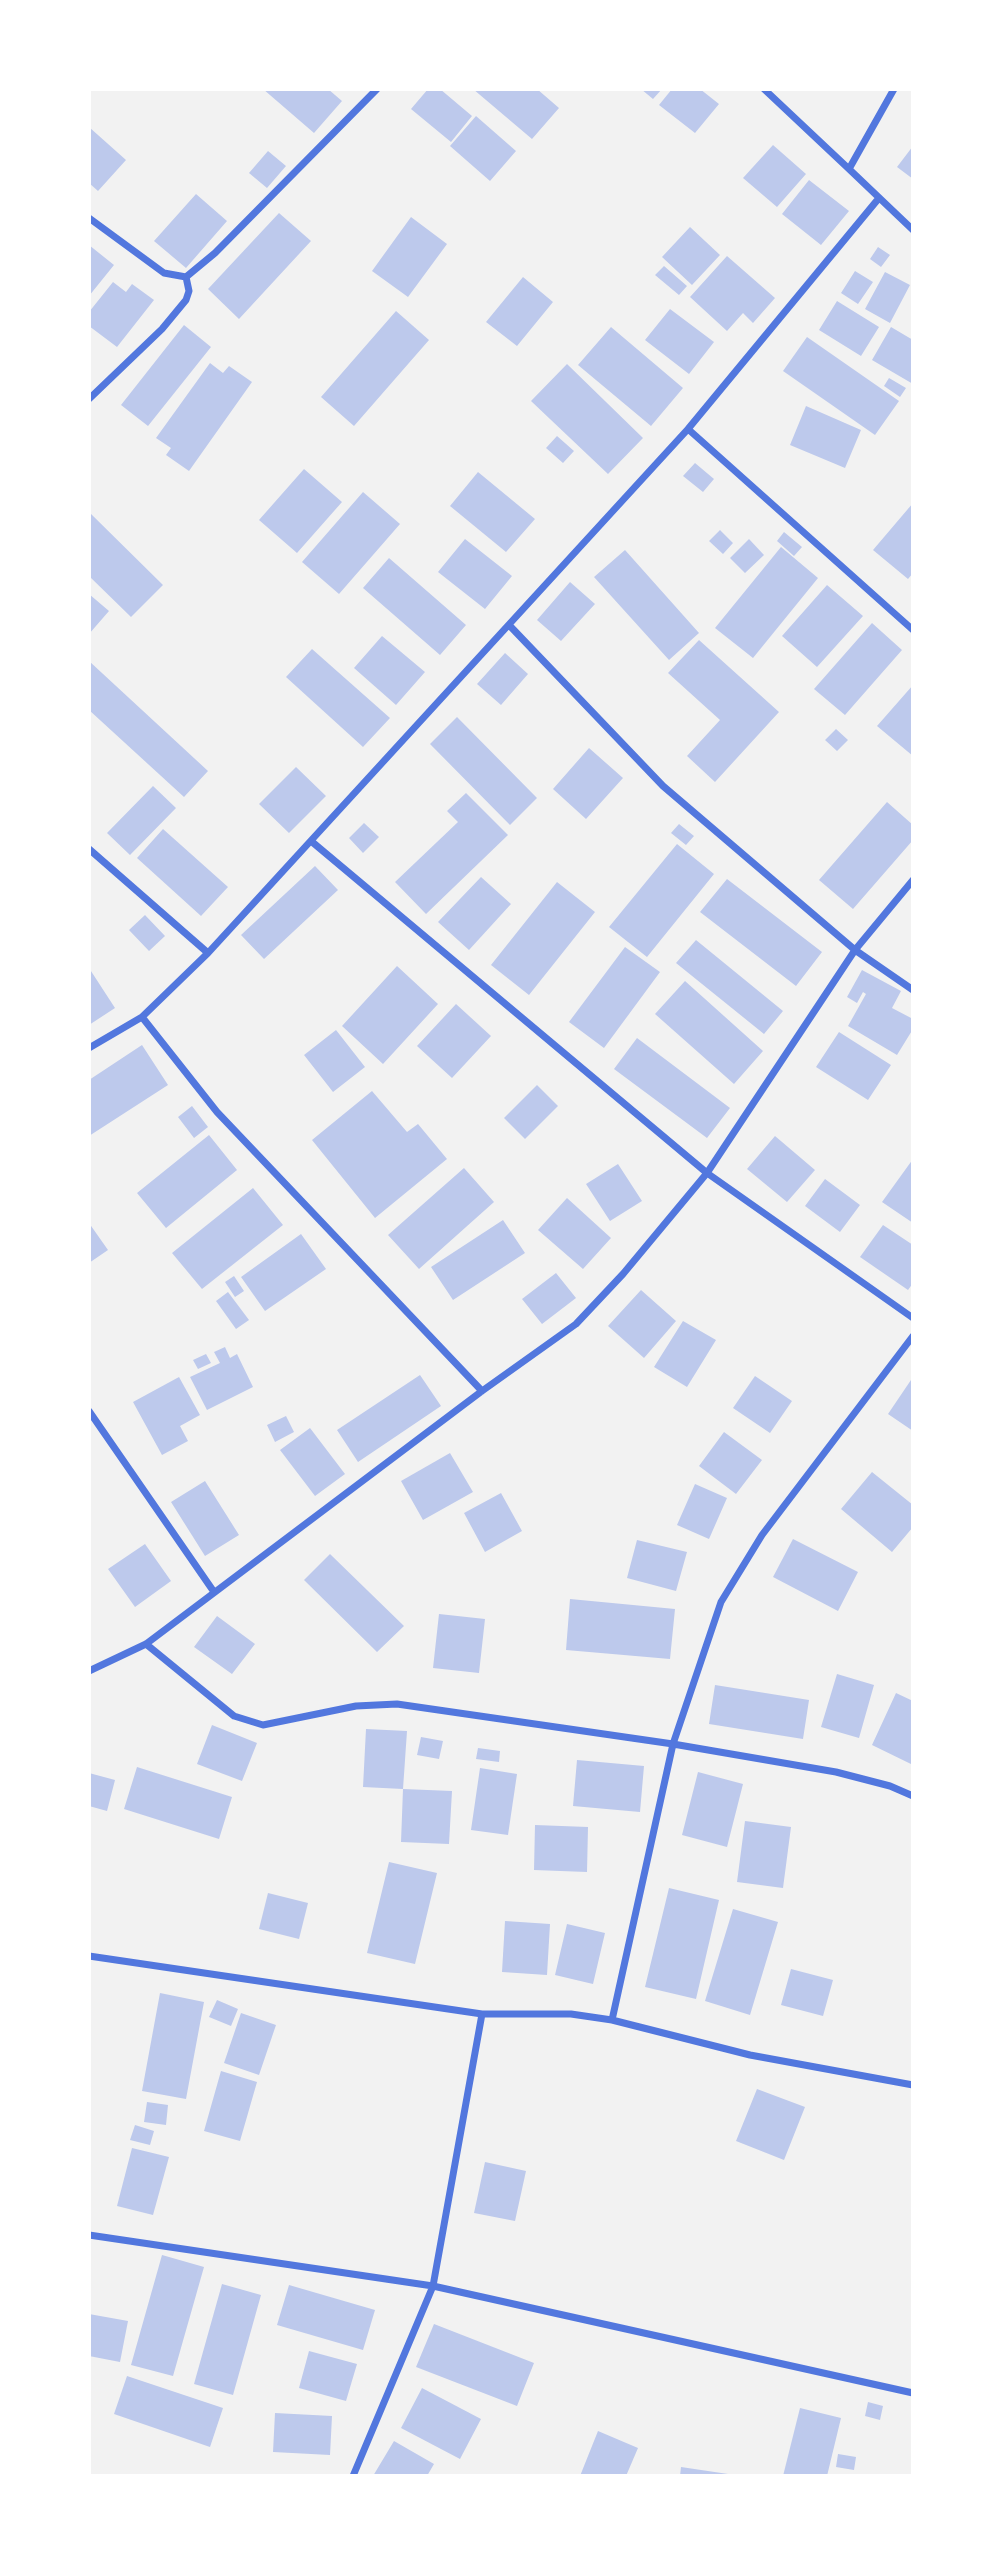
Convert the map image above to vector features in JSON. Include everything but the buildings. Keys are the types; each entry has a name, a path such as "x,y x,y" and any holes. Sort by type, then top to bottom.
{"street":[{"path":"89,218 164,273 186,277 215,253 376,89"},
{"path":"764,89 913,230"},
{"path":"849,169 894,89"},
{"path":"89,1048 142,1017 208,953 688,429 879,198"},
{"path":"89,399 162,329 186,300 189,291 186,277"},
{"path":"688,429 913,631"},
{"path":"510,626 663,786 855,950 913,990"},
{"path":"311,841 706,1173 913,1318"},
{"path":"89,849 208,953"},
{"path":"89,1671 146,1644 482,1391 576,1324 623,1274 706,1173 855,950 913,880"},
{"path":"142,1017 217,1112 482,1391"},
{"path":"612,2020 673,1744 721,1602 762,1535 913,1336"},
{"path":"89,1411 214,1592"},
{"path":"146,1644 234,1716 263,1724 356,1706 397,1704 673,1744 836,1772 890,1786 913,1796"},
{"path":"89,1956 482,2014 571,2014 612,2020 750,2055 913,2085"},
{"path":"354,2476 433,2286 482,2014"},
{"path":"89,2235 433,2286 913,2393"}]}
